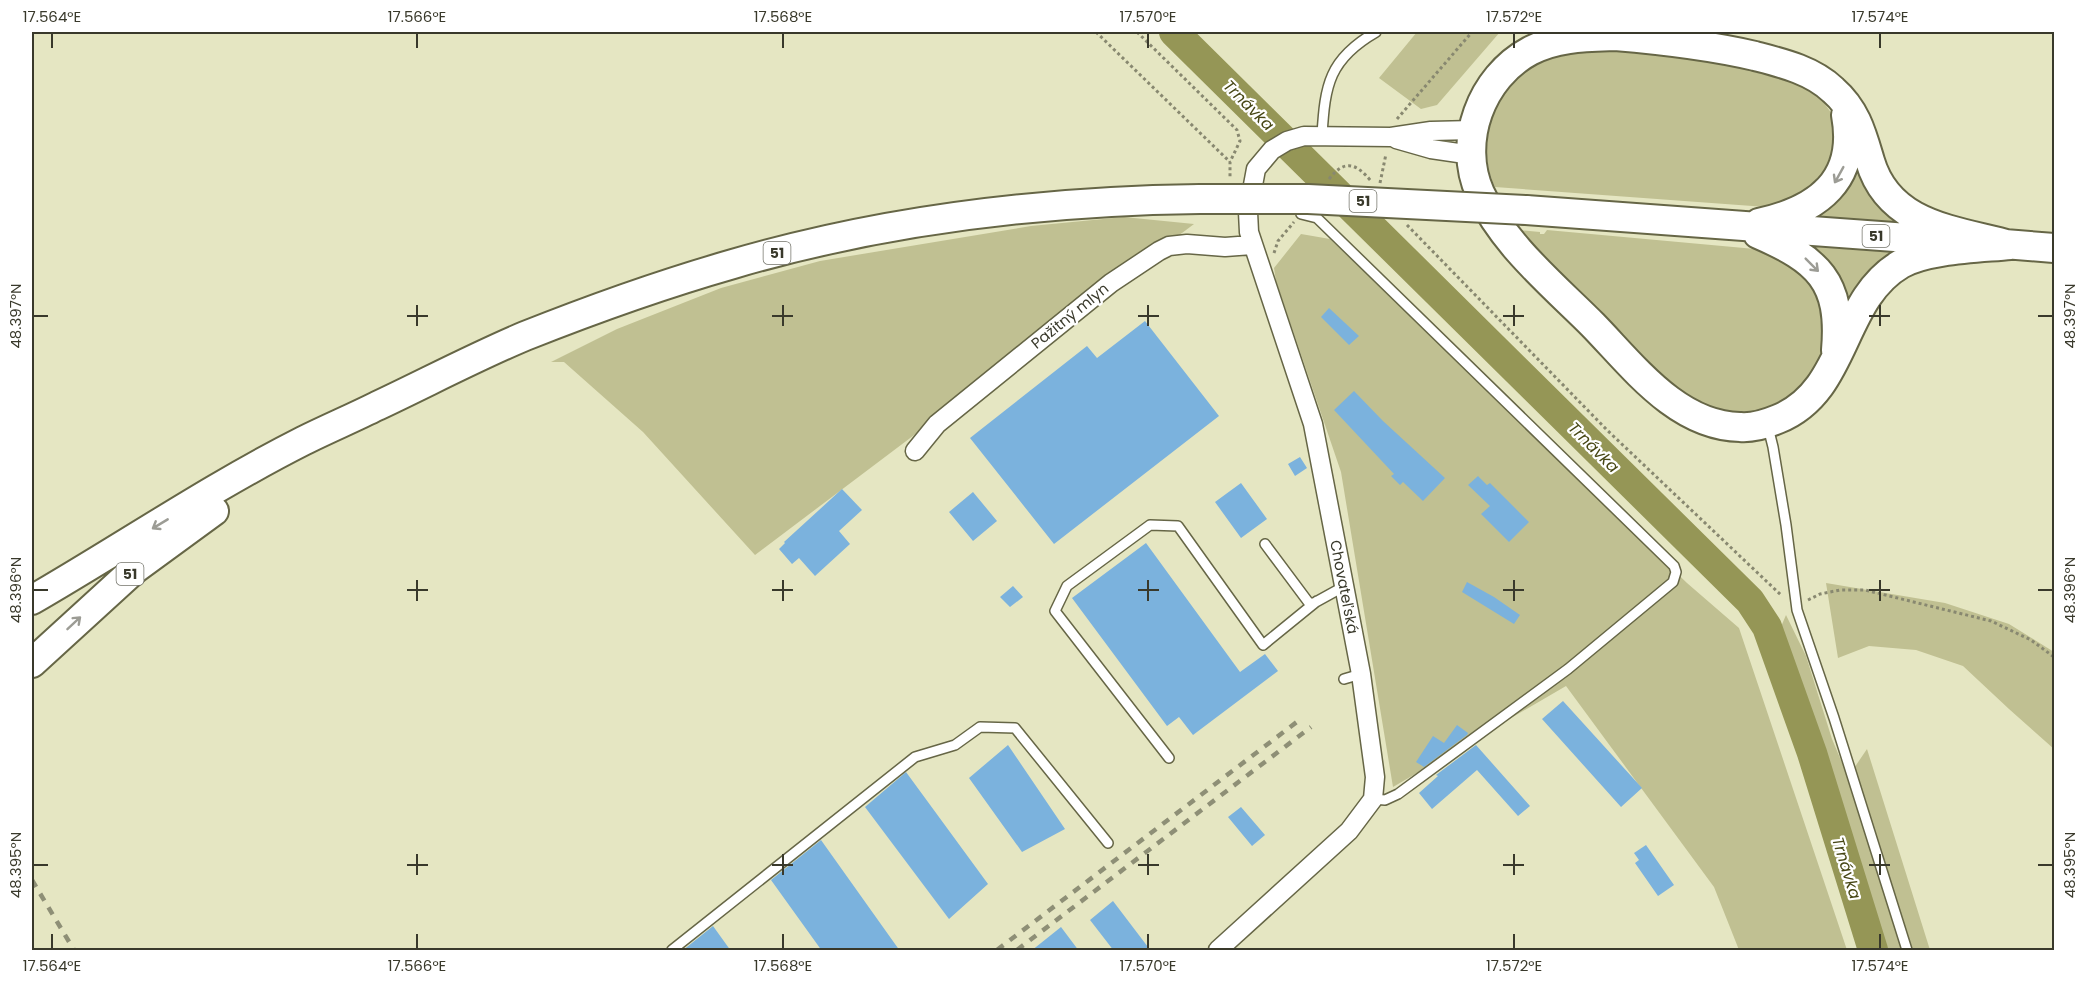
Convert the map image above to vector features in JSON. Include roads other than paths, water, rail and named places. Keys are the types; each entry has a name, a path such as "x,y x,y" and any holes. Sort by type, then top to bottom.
{"main road":[{"path":"1615,36 1668,40 1719,48 1784,64 1811,74 1833,89 1849,105 1861,130 1875,174 1899,207 1923,221 2010,245 1926,255 1909,260 1892,270 1873,288 1862,303 1836,360 1822,383 1804,403 1792,413 1767,423 1741,427 1712,423 1681,409 1651,384 1529,261 1502,229 1481,194 1474,177 1472,143 1484,98 1495,80 1508,66 1530,51 1550,43 1579,37 1615,36"},
{"path":"1743,227 1773,219 1800,208 1816,199 1833,184 1842,170 1849,147 1848,124 1842,99"},
{"name":"51","path":"32,600 303,441 524,337 656,287 736,263 862,233 986,213 1072,204 1200,199 1308,199 1526,210 2055,248"},
{"path":"1743,227 1800,254 1824,279 1832,294 1836,312 1836,360"},
{"name":"51","path":"32,663 136,568 188,529 380,405"}],"street":[{"path":"1313,136 1391,138 1431,131 1472,143"},
{"name":"Chovateľská","path":"1313,136 1280,144 1265,157 1256,169 1248,212 1252,245 1313,424 1343,587 1353,677 1375,777 1373,799"},
{"path":"1391,138 1431,149 1472,143"},
{"name":"Pažitný mlyn","path":"915,451 937,424 1111,283 1159,251 1169,246 1187,244 1225,247 1252,245"},
{"path":"1218,951 1349,831 1373,799"}],"lane":[{"path":"1313,136 1331,75 1341,59 1376,32"},
{"path":"1301,214 1317,218 1674,566 1676,572 1673,582 1568,669 1398,794 1386,800 1373,799"},
{"path":"1767,423 1786,525 1797,610 1834,718 1907,951"},
{"path":"1168,758 1055,611 1066,586 1150,525 1178,526 1263,645 1317,601 1343,587"},
{"path":"1265,544 1309,603 1317,601"},
{"path":"672,951 915,757 955,745 980,727 1015,729 1108,843"}],"waterway":[{"name":"Trnávka","path":"1174,32 1750,601 1767,627 1812,753 1873,950"}],"railway":[{"path":"997,950 1302,718"},
{"path":"1017,950 1311,727"},
{"path":"32,880 74,950"}]}
